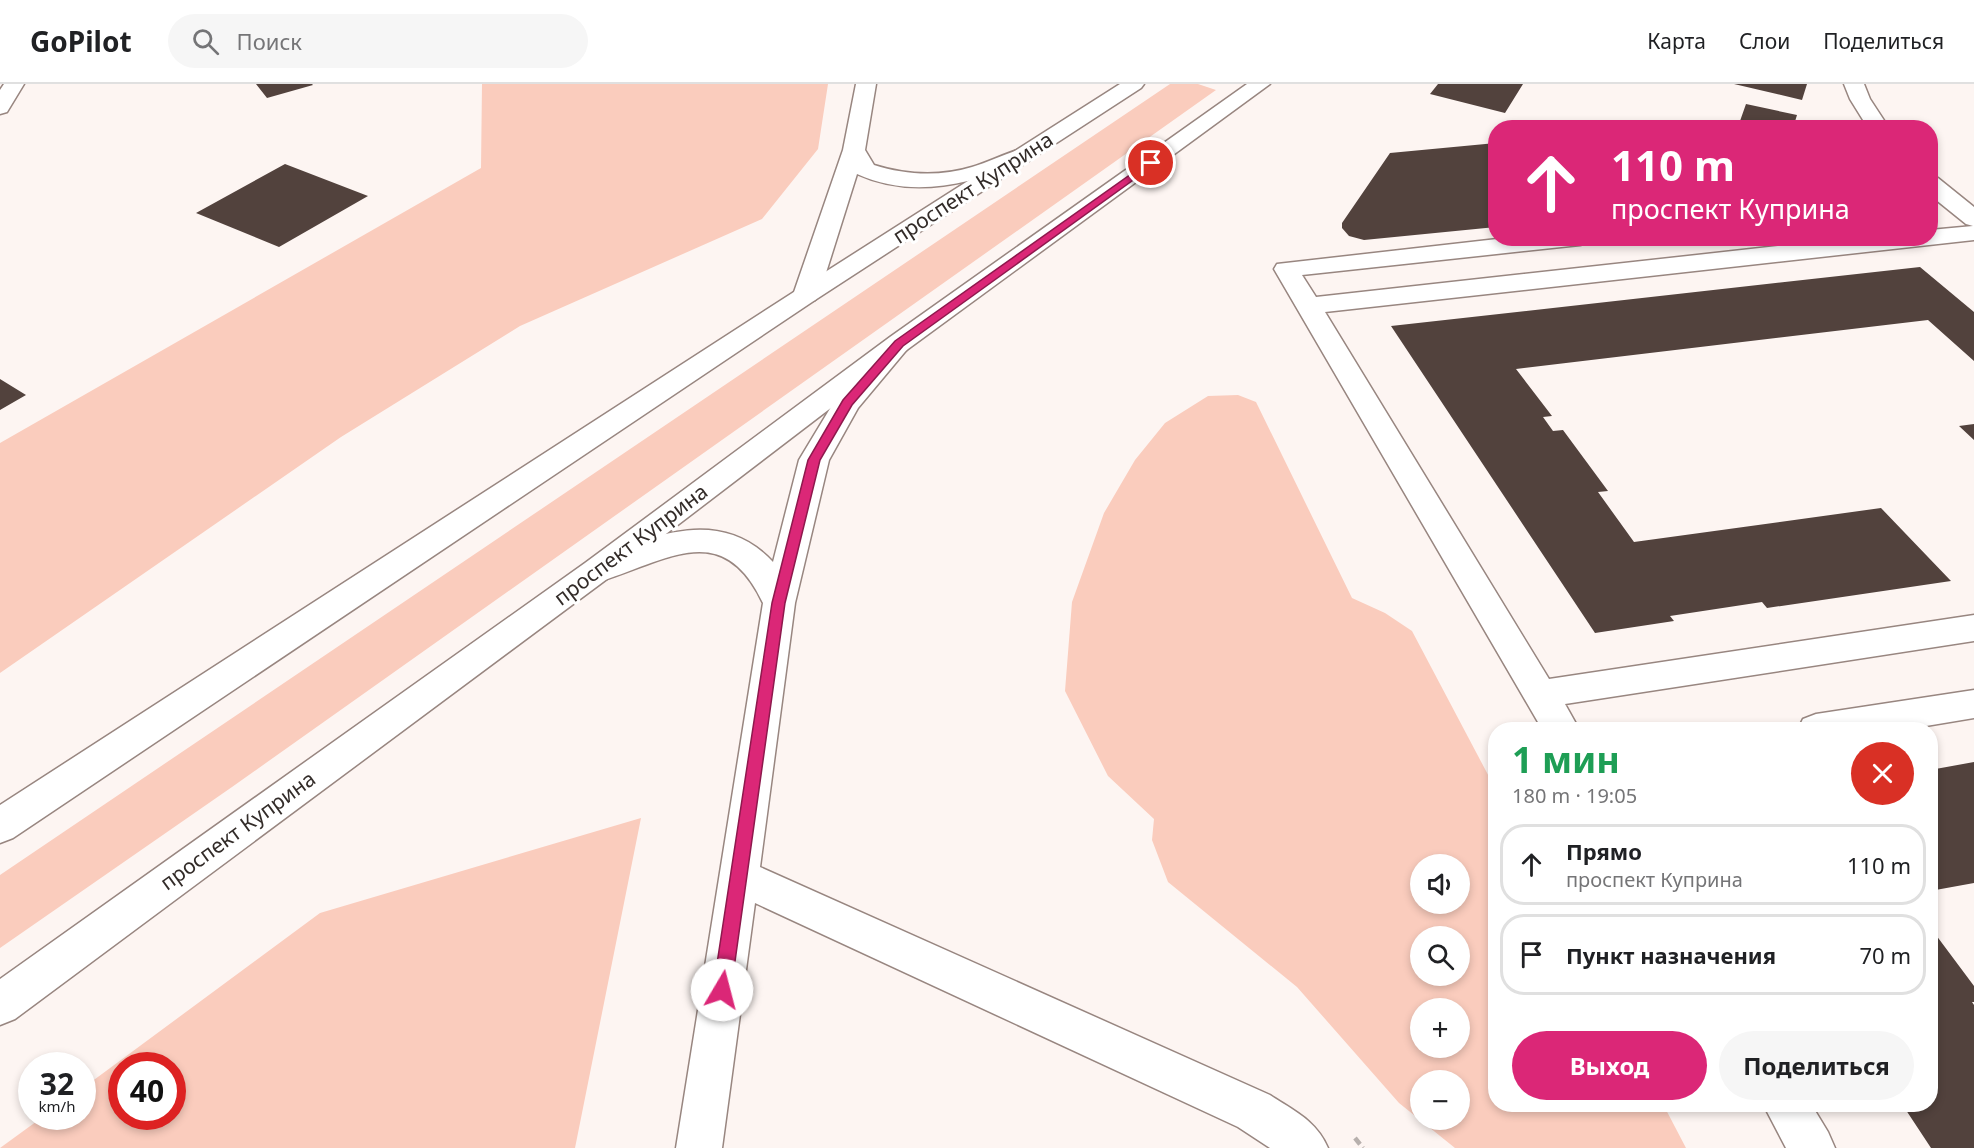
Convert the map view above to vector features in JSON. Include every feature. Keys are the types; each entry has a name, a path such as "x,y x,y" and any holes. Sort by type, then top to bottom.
{"main road":[{"path":"0,108 14,84"},
{"path":"806,295 854,150 866,84"},
{"name":"проспект Куприна","path":"0,826 806,295 1134,84"},
{"name":"проспект Куприна","path":"0,1004 596,571 899,343 1260,84"},
{"path":"1854,84 1860,99 1874,120"},
{"path":"854,150 865,170 920,183 978,174 1024,155"},
{"path":"1940,201 1974,219"},
{"path":"1938,236 1974,233"},
{"path":"1504,246 1286,269 1557,722"},
{"path":"1308,306 1849,246"},
{"path":"699,1148 779,603 814,460 847,403 899,343"},
{"path":"596,571 648,549 692,540 729,543 754,558 773,586 779,603"},
{"path":"1540,694 1974,628"},
{"path":"1860,722 1974,704"},
{"path":"739,877 1254,1111 1291,1135 1305,1148"},
{"path":"1790,1112 1812,1148"}],"shaded area":[{"path":"482,84 828,84 818,149 762,219 520,326 341,437 0,673 0,443 481,168"},
{"path":"1170,84 1198,84 1216,90 232,787 0,948 0,875"},
{"path":"1238,395 1256,402 1352,598 1385,613 1412,631 1488,775 1488,1112 1667,1112 1686,1148 1455,1148 1433,1130 1470,1130 1470,1070 1410,1070 1410,1112 1399,1103 1297,987 1168,882 1152,840 1154,819 1108,776 1065,691 1072,602 1104,513 1135,460 1165,423 1208,396"},
{"path":"641,818 575,1148 0,1148 25,1130 96,1130 96,1078 108,1070 108,1130 186,1130 186,1052 132,1052 320,913"}],"building":[{"path":"256,84 312,84 313,85 267,98"},
{"path":"1438,84 1523,84 1505,113 1430,94"},
{"path":"1734,84 1807,84 1802,100"},
{"path":"1746,104 1797,115 1795,120 1740,120"},
{"path":"1488,144 1488,228 1364,240 1349,236 1342,228 1342,223 1390,153"},
{"path":"285,164 368,196 279,247 196,213"},
{"path":"1920,267 1974,312 1974,361 1928,320 1516,369 1552,416 1543,417 1553,431 1563,430 1608,491 1598,492 1634,542 1881,508 1951,581 1767,608 1762,602 1670,616 1674,621 1595,633 1391,326"},
{"path":"0,379 26,395 0,410"},
{"path":"1974,424 1974,440 1959,426"},
{"path":"1974,762 1974,883 1938,890 1938,769"},
{"path":"1938,938 1974,986 1974,1002 1972,1002 1974,1005 1974,1148 1931,1148 1907,1112 1938,1112"}],"route":[{"path":"722,990 779,603 814,460 847,403 899,343 1151,163"}]}
